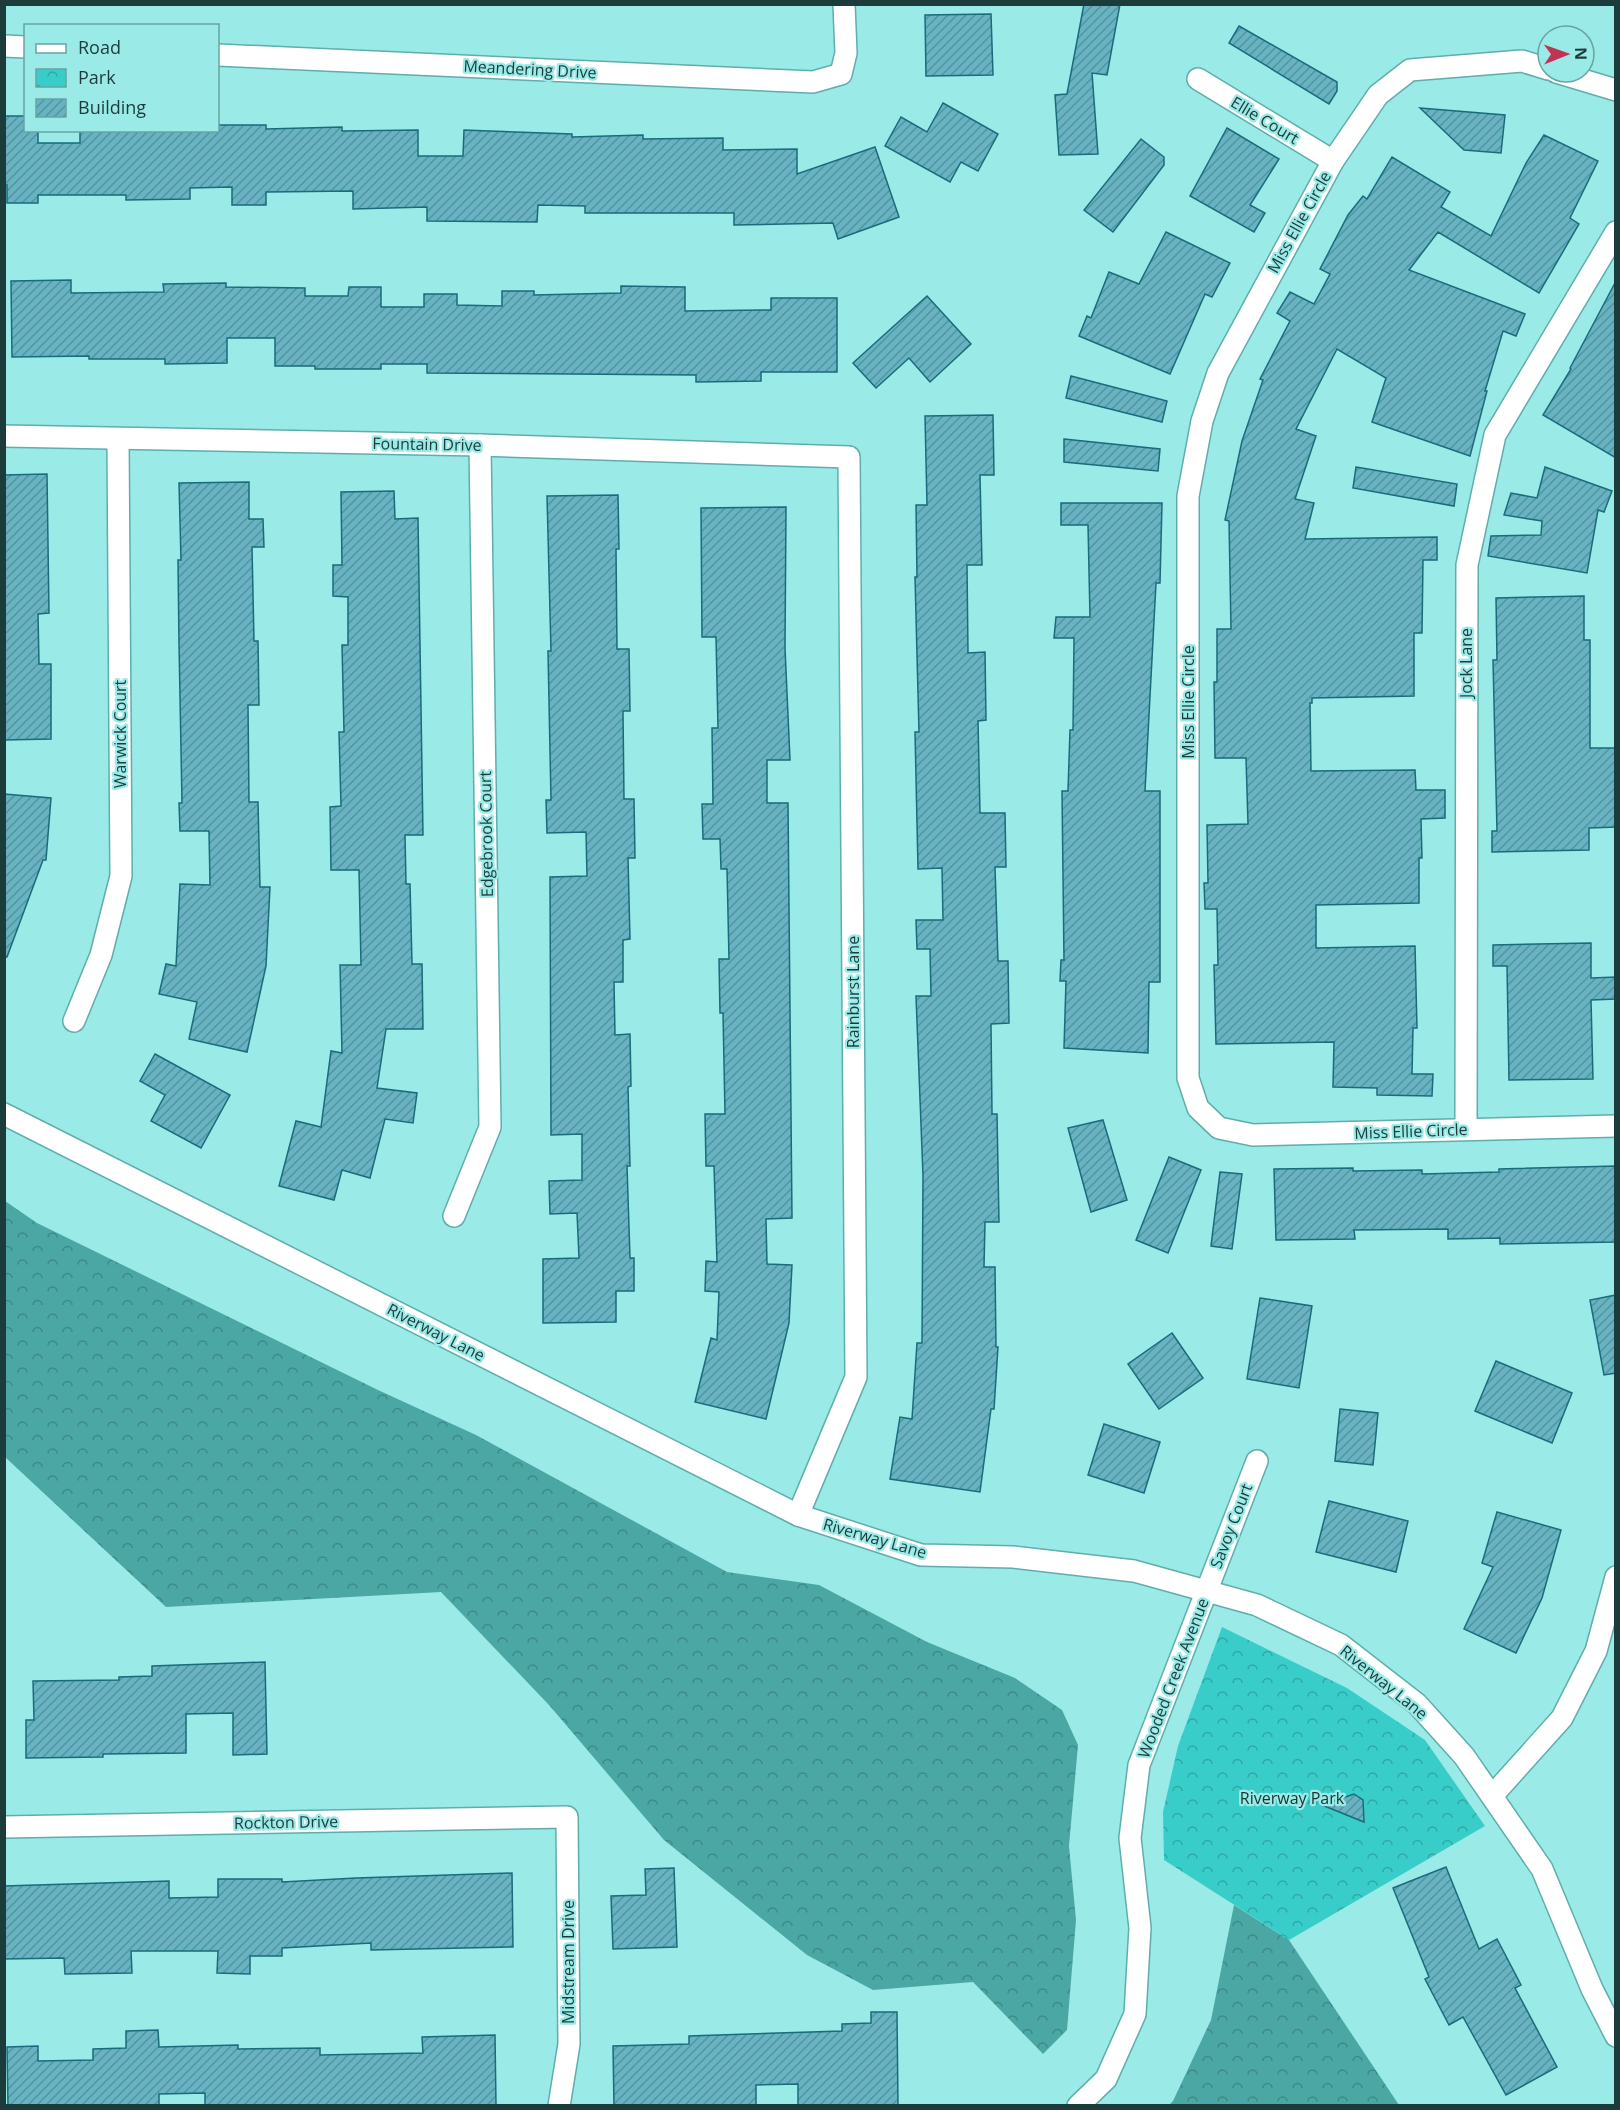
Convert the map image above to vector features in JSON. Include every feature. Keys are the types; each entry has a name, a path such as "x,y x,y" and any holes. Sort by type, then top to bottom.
{"street":[{"name":"Meandering Drive","path":"219,55 813,82 841,74 846,53 844,4"},
{"path":"4,46 24,47"},
{"name":"Miss Ellie Circle","path":"1536,65 1522,61 1410,70 1378,95 1333,161 1218,373 1202,421 1188,496 1188,1078 1198,1108 1219,1128 1254,1135 1616,1126"},
{"name":"Ellie Court","path":"1198,79 1333,161"},
{"path":"1596,84 1616,90"},
{"name":"Jock Lane","path":"1466,1130 1467,565 1495,435 1616,232"},
{"name":"Fountain Drive","path":"4,436 480,445 849,458"},
{"name":"Warwick Court","path":"74,1021 101,955 121,876 118,439"},
{"name":"Edgebrook Court","path":"454,1216 490,1127 480,445"},
{"name":"Rainburst Lane","path":"798,1515 856,1377 849,458"},
{"name":"Riverway Lane","path":"4,1114 798,1515 921,1555 1013,1557 1134,1571 1257,1605 1341,1645 1417,1704 1464,1756 1542,1869 1592,1989 1616,2036"},
{"name":"Savoy Court","path":"1206,1591 1257,1461"},
{"path":"1492,1796 1562,1718 1596,1651 1616,1577"},
{"name":"Wooded Creek Avenue","path":"1078,2106 1106,2079 1135,2014 1140,1928 1130,1838 1139,1765 1206,1591"},
{"name":"Rockton Drive","path":"4,1827 567,1817"},
{"name":"Midstream Drive","path":"559,2106 569,2044 567,1817"}],"green space":[{"path":"5,1201 37,1223 378,1390 476,1435 727,1572 819,1585 927,1642 1015,1678 1062,1710 1078,1745 1069,1846 1076,1920 1067,2030 1043,2054 973,1982 873,1990 807,1955 664,1840 549,1705 441,1592 166,1607 5,1457"},
{"name":"Riverway Park","path":"1222,1627 1347,1688 1425,1740 1485,1826 1289,1940 1164,1860 1163,1812 1178,1746"},
{"path":"1234,1905 1289,1940 1399,2105 1168,2106 1173,2101 1211,2020"}],"building":[{"path":"1084,4 1120,4 1107,75 1092,73 1098,154 1059,155 1055,95 1067,94"},
{"path":"991,14 993,75 926,76 925,15"},
{"path":"1239,26 1337,82 1337,91 1329,104 1229,43"},
{"path":"943,103 998,134 978,171 961,162 950,182 885,146 901,117 927,132"},
{"path":"1420,108 1505,115 1501,153 1464,150"},
{"path":"4,116 24,116 24,132 38,132 38,143 80,143 80,132 219,132 219,125 266,125 266,129 342,127 342,131 418,130 418,156 463,156 464,130 572,134 572,137 643,135 643,139 723,138 723,150 797,149 797,174 875,147 899,217 838,239 833,223 734,225 734,213 585,213 585,206 538,205 537,222 427,221 427,207 353,209 353,191 266,192 266,205 232,205 232,187 190,188 190,199 126,200 126,195 38,195 38,203 7,203 7,185 4,185"},
{"path":"1227,128 1279,159 1250,205 1265,213 1254,232 1190,196"},
{"path":"1544,135 1598,161 1570,218 1579,224 1539,293 1438,232 1409,270 1525,314 1516,336 1503,331 1485,391 1487,391 1470,456 1372,422 1386,378 1337,349 1296,429 1316,436 1295,499 1314,503 1305,539 1437,537 1437,560 1423,560 1422,633 1414,633 1414,696 1312,698 1312,703 1310,703 1311,771 1415,770 1416,790 1445,790 1445,818 1421,819 1422,858 1419,858 1419,903 1316,905 1316,948 1415,946 1417,1028 1413,1028 1412,1074 1433,1074 1432,1096 1377,1095 1377,1088 1333,1087 1334,1042 1216,1044 1214,965 1218,965 1217,909 1205,909 1204,883 1208,883 1207,825 1248,824 1246,758 1215,758 1214,682 1217,682 1217,629 1231,629 1229,521 1225,520 1242,441 1263,380 1260,379 1290,321 1277,313 1290,292 1314,304 1330,274 1320,269 1348,215 1363,196 1367,199 1392,157 1450,192 1441,207 1491,236 1526,163"},
{"path":"1141,139 1164,157 1164,165 1113,232 1084,210"},
{"path":"1166,232 1230,263 1212,297 1205,294 1170,374 1079,336 1087,316 1091,318 1109,272 1139,284"},
{"path":"71,280 71,293 164,292 163,284 226,283 226,287 305,288 305,296 348,296 349,287 381,287 381,307 424,307 424,294 457,294 457,305 502,306 502,291 534,291 534,295 621,293 621,286 685,287 685,311 771,310 771,298 837,298 837,372 761,372 761,381 696,382 696,375 427,373 427,364 381,364 381,369 315,369 315,366 275,366 275,338 227,338 227,363 165,364 165,359 89,359 89,356 12,357 11,281"},
{"path":"1616,281 1616,458 1543,415 1571,369"},
{"path":"927,296 971,344 930,382 909,358 876,388 853,363"},
{"path":"1071,376 1167,401 1162,422 1066,398"},
{"path":"993,415 994,475 980,475 982,565 967,565 968,653 985,652 986,720 978,721 980,813 1005,813 1006,867 995,867 998,961 1008,961 1009,1023 991,1024 992,1114 997,1114 999,1222 985,1222 984,1267 995,1267 996,1347 998,1347 994,1409 991,1409 980,1492 890,1479 900,1417 912,1419 917,1343 922,1343 923,1176 916,996 931,996 930,949 917,949 916,920 943,920 942,868 918,869 915,732 919,732 915,577 917,577 916,505 927,505 925,416"},
{"path":"1064,439 1160,449 1158,471 1064,462"},
{"path":"1356,467 1457,484 1454,506 1353,488"},
{"path":"1545,467 1612,491 1604,512 1598,510 1587,573 1488,556 1491,536 1541,535 1542,521 1504,515 1511,493 1537,498"},
{"path":"47,474 49,613 38,614 39,664 51,664 51,739 4,740 4,475"},
{"path":"249,482 249,519 263,519 264,547 252,547 254,641 258,641 259,705 248,705 249,802 258,802 260,887 270,887 266,966 247,1052 189,1039 197,1002 159,994 166,964 176,966 180,884 210,885 209,831 180,831 179,803 182,803 179,483"},
{"path":"394,491 395,519 418,518 423,835 405,835 406,884 410,884 412,964 422,964 423,1029 386,1029 377,1088 417,1093 413,1123 385,1119 370,1178 342,1170 334,1200 279,1186 296,1121 321,1127 331,1051 342,1053 340,965 361,965 359,870 331,870 330,807 341,806 339,732 344,732 342,645 348,645 348,597 333,596 333,565 342,565 341,492"},
{"path":"618,495 617,649 629,649 630,711 623,711 624,799 634,799 635,858 628,858 630,939 623,940 623,982 614,982 615,1035 630,1034 631,1086 628,1087 630,1166 627,1166 630,1258 634,1258 634,1291 616,1291 616,1322 543,1323 543,1259 579,1258 577,1213 550,1214 549,1181 582,1180 582,1134 551,1135 550,877 587,876 586,832 547,833 546,800 551,800 548,651 551,651 547,496"},
{"path":"1061,503 1162,503 1160,583 1156,583 1145,791 1160,791 1160,982 1149,982 1148,1053 1064,1048 1066,981 1060,981 1061,960 1064,960 1062,791 1068,791 1070,730 1073,730 1074,638 1054,638 1056,617 1090,617 1088,525 1061,525"},
{"path":"786,507 785,648 790,760 767,760 767,803 788,803 792,1218 766,1219 767,1264 792,1265 789,1323 766,1419 695,1402 711,1338 717,1340 719,1292 705,1291 706,1261 717,1262 714,1166 706,1166 705,1114 725,1114 723,1013 720,1013 719,959 729,959 727,869 721,869 720,839 703,839 702,804 713,804 712,728 718,728 716,637 702,637 701,508"},
{"path":"1584,596 1584,640 1590,640 1590,748 1616,748 1616,827 1589,828 1589,850 1492,852 1492,831 1497,831 1493,660 1497,660 1496,598"},
{"path":"4,794 51,798 46,860 43,860 7,957 4,957"},
{"path":"1591,943 1591,978 1616,977 1616,999 1591,1000 1593,1079 1509,1080 1507,966 1493,966 1493,945"},
{"path":"155,1054 230,1095 201,1148 151,1121 165,1095 140,1081"},
{"path":"1103,1120 1127,1200 1091,1212 1068,1128"},
{"path":"1169,1157 1201,1170 1168,1253 1136,1240"},
{"path":"1616,1166 1616,1242 1500,1244 1500,1238 1448,1239 1448,1229 1354,1230 1355,1239 1276,1240 1274,1169 1422,1170 1422,1174 1499,1172 1499,1169"},
{"path":"1220,1172 1242,1174 1232,1249 1211,1246"},
{"path":"1616,1295 1616,1373 1604,1375 1590,1300"},
{"path":"1260,1298 1312,1306 1299,1388 1247,1379"},
{"path":"1172,1333 1203,1378 1159,1409 1128,1364"},
{"path":"1496,1361 1572,1393 1552,1443 1475,1411"},
{"path":"1340,1409 1378,1413 1373,1465 1335,1461"},
{"path":"1104,1424 1160,1442 1144,1493 1088,1475"},
{"path":"1329,1501 1408,1521 1396,1572 1316,1552"},
{"path":"1497,1512 1561,1530 1542,1598 1516,1653 1464,1629 1493,1567 1482,1563"},
{"path":"265,1662 267,1754 233,1755 233,1713 186,1714 186,1753 26,1758 26,1720 34,1720 33,1681 119,1680 119,1677 152,1676 152,1666"},
{"path":"1354,1794 1363,1800 1364,1822 1322,1805"},
{"path":"1446,1867 1479,1949 1497,1939 1521,1985 1515,1988 1557,2067 1506,2095 1463,2017 1449,2025 1425,1979 1429,1977 1393,1888"},
{"path":"674,1868 677,1947 613,1949 611,1896 646,1895 645,1869"},
{"path":"512,1873 513,1947 371,1950 371,1943 282,1948 282,1956 250,1956 250,1974 217,1973 218,1951 131,1951 132,1973 65,1974 64,1958 4,1959 4,1886 169,1881 169,1898 218,1897 218,1879 282,1879 282,1882"},
{"path":"871,2012 897,2012 898,2106 798,2106 798,2084 756,2085 756,2106 614,2106 613,2046 689,2044 689,2036 842,2031 842,2024 871,2023"},
{"path":"158,2030 159,2047 238,2045 238,2049 320,2048 320,2055 423,2053 422,2037 495,2035 496,2105 205,2106 205,2093 159,2094 159,2106 8,2106 7,2047 38,2046 38,2061 93,2060 93,2049 126,2048 126,2031"}]}
